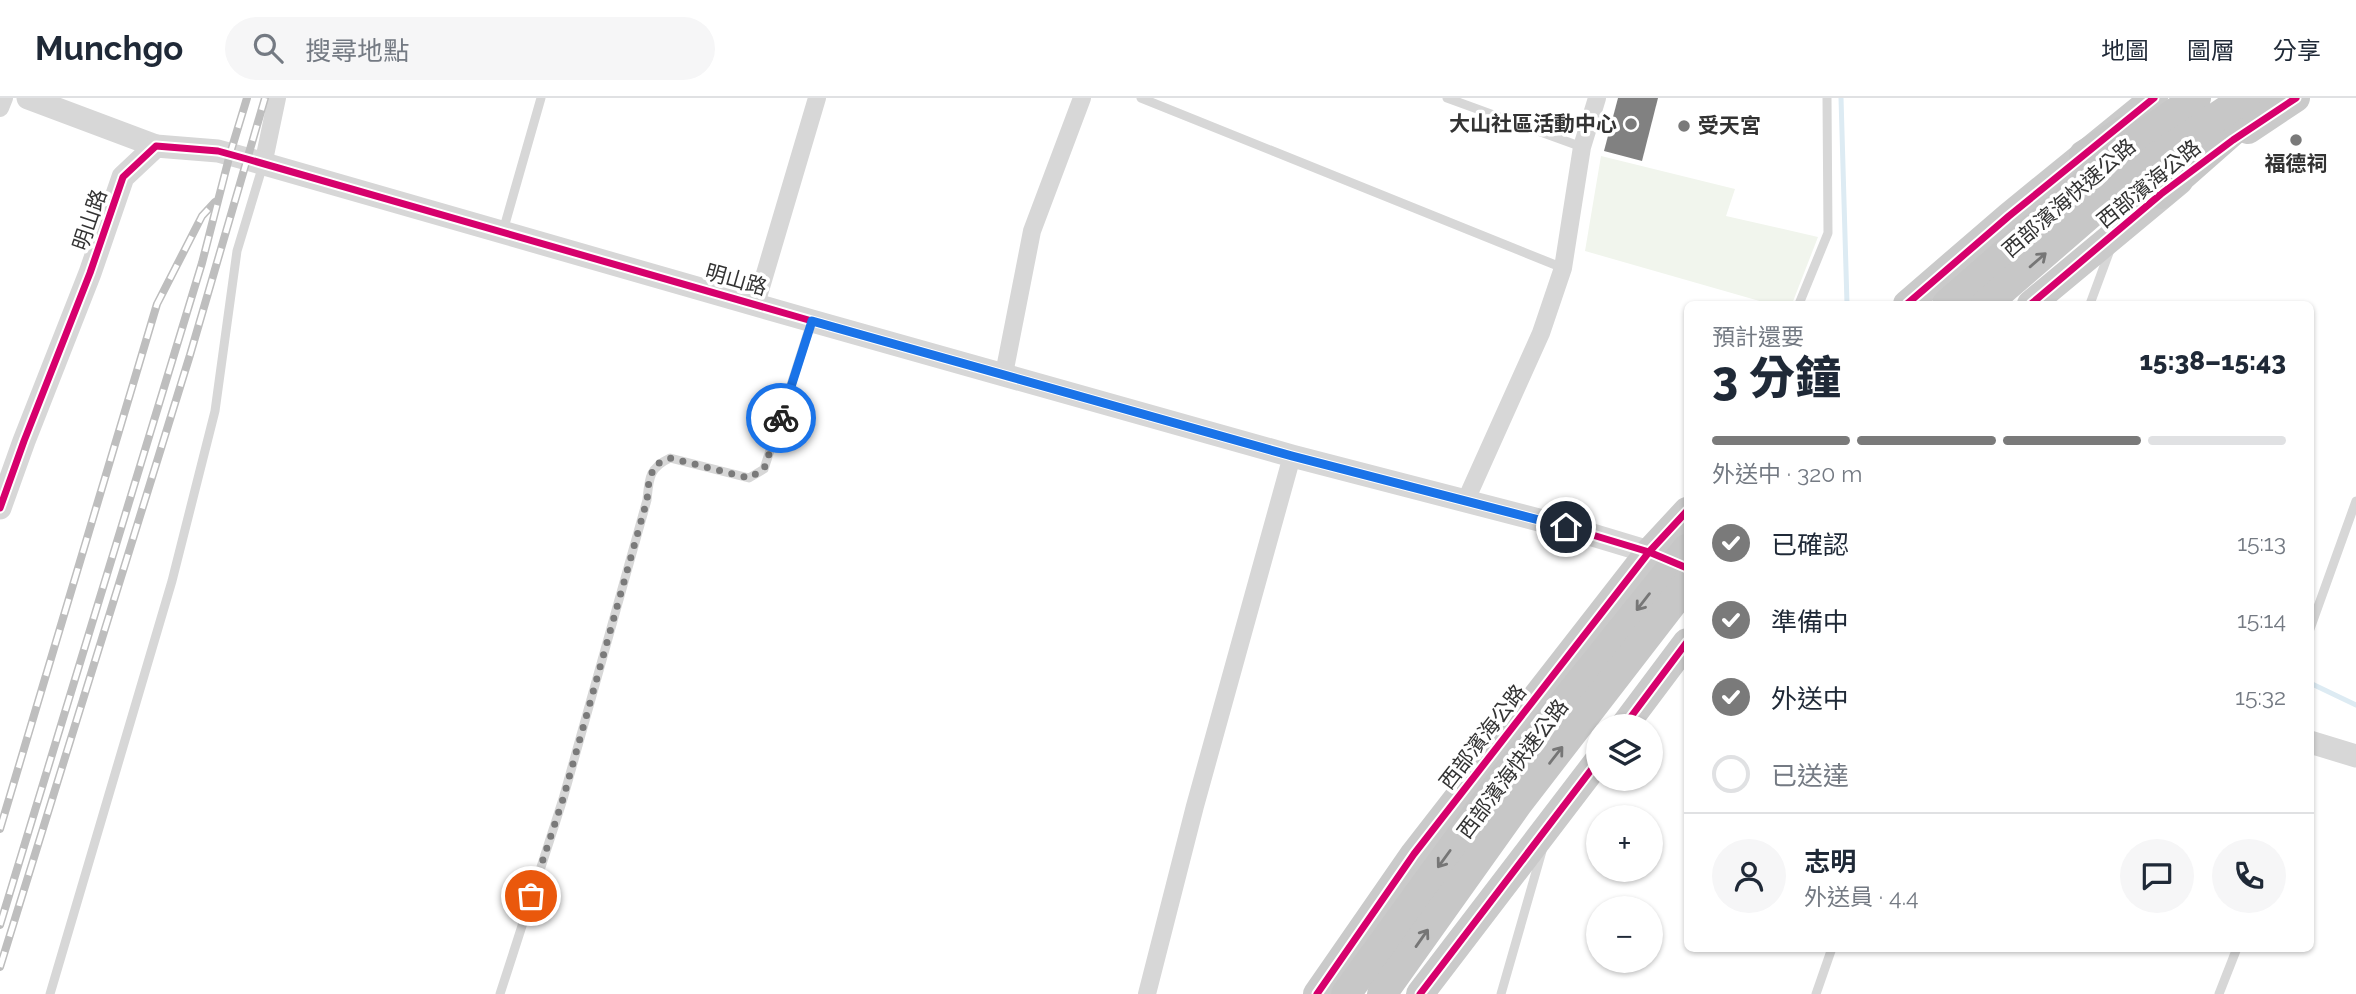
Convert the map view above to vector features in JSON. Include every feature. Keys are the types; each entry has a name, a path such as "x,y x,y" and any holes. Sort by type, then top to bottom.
{"highway":[{"path":"2084,155 2176,98"},
{"name":"西部濱海快速公路","path":"1950,301 2130,144 2196,98"},
{"path":"2161,194 2258,106"},
{"name":"西部濱海快速公路","path":"1989,301 2150,162 2258,106"},
{"name":"西部濱海快速公路","path":"1346,994 1503,778 1677,563"},
{"name":"西部濱海快速公路","path":"1382,994 1518,803 1677,563"}],"main road":[{"path":"2258,106 2295,98"},
{"path":"1911,301 2009,216 2147,103"},
{"name":"西部濱海公路","path":"2035,301 2161,194"},
{"name":"西部濱海公路","path":"1317,994 1414,854 1677,563 1684,527"},
{"path":"1632,714 1684,646"},
{"path":"1420,994 1586,777"}],"street":[{"path":"0,108 4,98"},
{"path":"28,98 156,146"},
{"path":"263,165 277,98"},
{"path":"756,303 817,98"},
{"path":"1004,374 1032,231 1083,98"},
{"path":"1466,500 1541,333 1563,268 1582,147 1597,98"},
{"name":"明山路","path":"0,508 90,273 123,177 156,146 218,151 1292,456 1466,500 1677,563"},
{"path":"1147,994 1195,806 1292,456"},
{"path":"2314,745 2356,756"}],"lane":[{"path":"503,233 541,98"},
{"path":"1140,98 1563,268"},
{"path":"1447,98 1582,147"},
{"path":"1801,301 1828,233 1827,98"},
{"path":"2258,106 2310,98"},
{"path":"50,994 172,581 215,411 237,251 263,165"},
{"path":"2091,301 2117,232"},
{"path":"499,994 563,799 655,465 670,458 749,478 764,469 812,321"},
{"path":"2314,618 2356,501"},
{"path":"1501,994 1549,825"},
{"path":"1816,994 1831,952"},
{"path":"2219,994 2235,952"}],"shaded area":[{"path":"1601,156 1735,189 1726,216 1818,237 1793,301 1760,301 1585,251"}],"building":[{"name":"大山社區活動中心","path":"1618,98 1658,98 1642,161 1604,151"}],"waterway":[{"path":"1841,98 1847,301"},
{"path":"2314,685 2356,705"}],"railway":[{"path":"0,925 202,263 247,98"},
{"path":"0,967 190,355 265,98"},
{"path":"0,829 157,304 202,216 215,202"}],"cycle path":[{"path":"1910,301 2009,216 2154,98"},
{"path":"2035,301 2161,194 2233,140 2296,98"},
{"path":"0,508 90,273 123,177 156,146 218,151 1292,456 1566,527 1649,552 1684,567"},
{"path":"1317,994 1414,854 1649,552 1684,514"},
{"path":"1633,714 1684,646"},
{"path":"1420,994 1586,777"}],"way so far":[{"path":"531,896 563,799 655,465 670,458 749,478 764,469 781,418"}],"place":[{"name":"大山社區活動中心","path":"1631,124"},
{"name":"受天宮","path":"1684,126"},
{"name":"福德祠","path":"2296,140"}],"route":[{"path":"781,418 812,321 1292,456 1566,527"}]}
